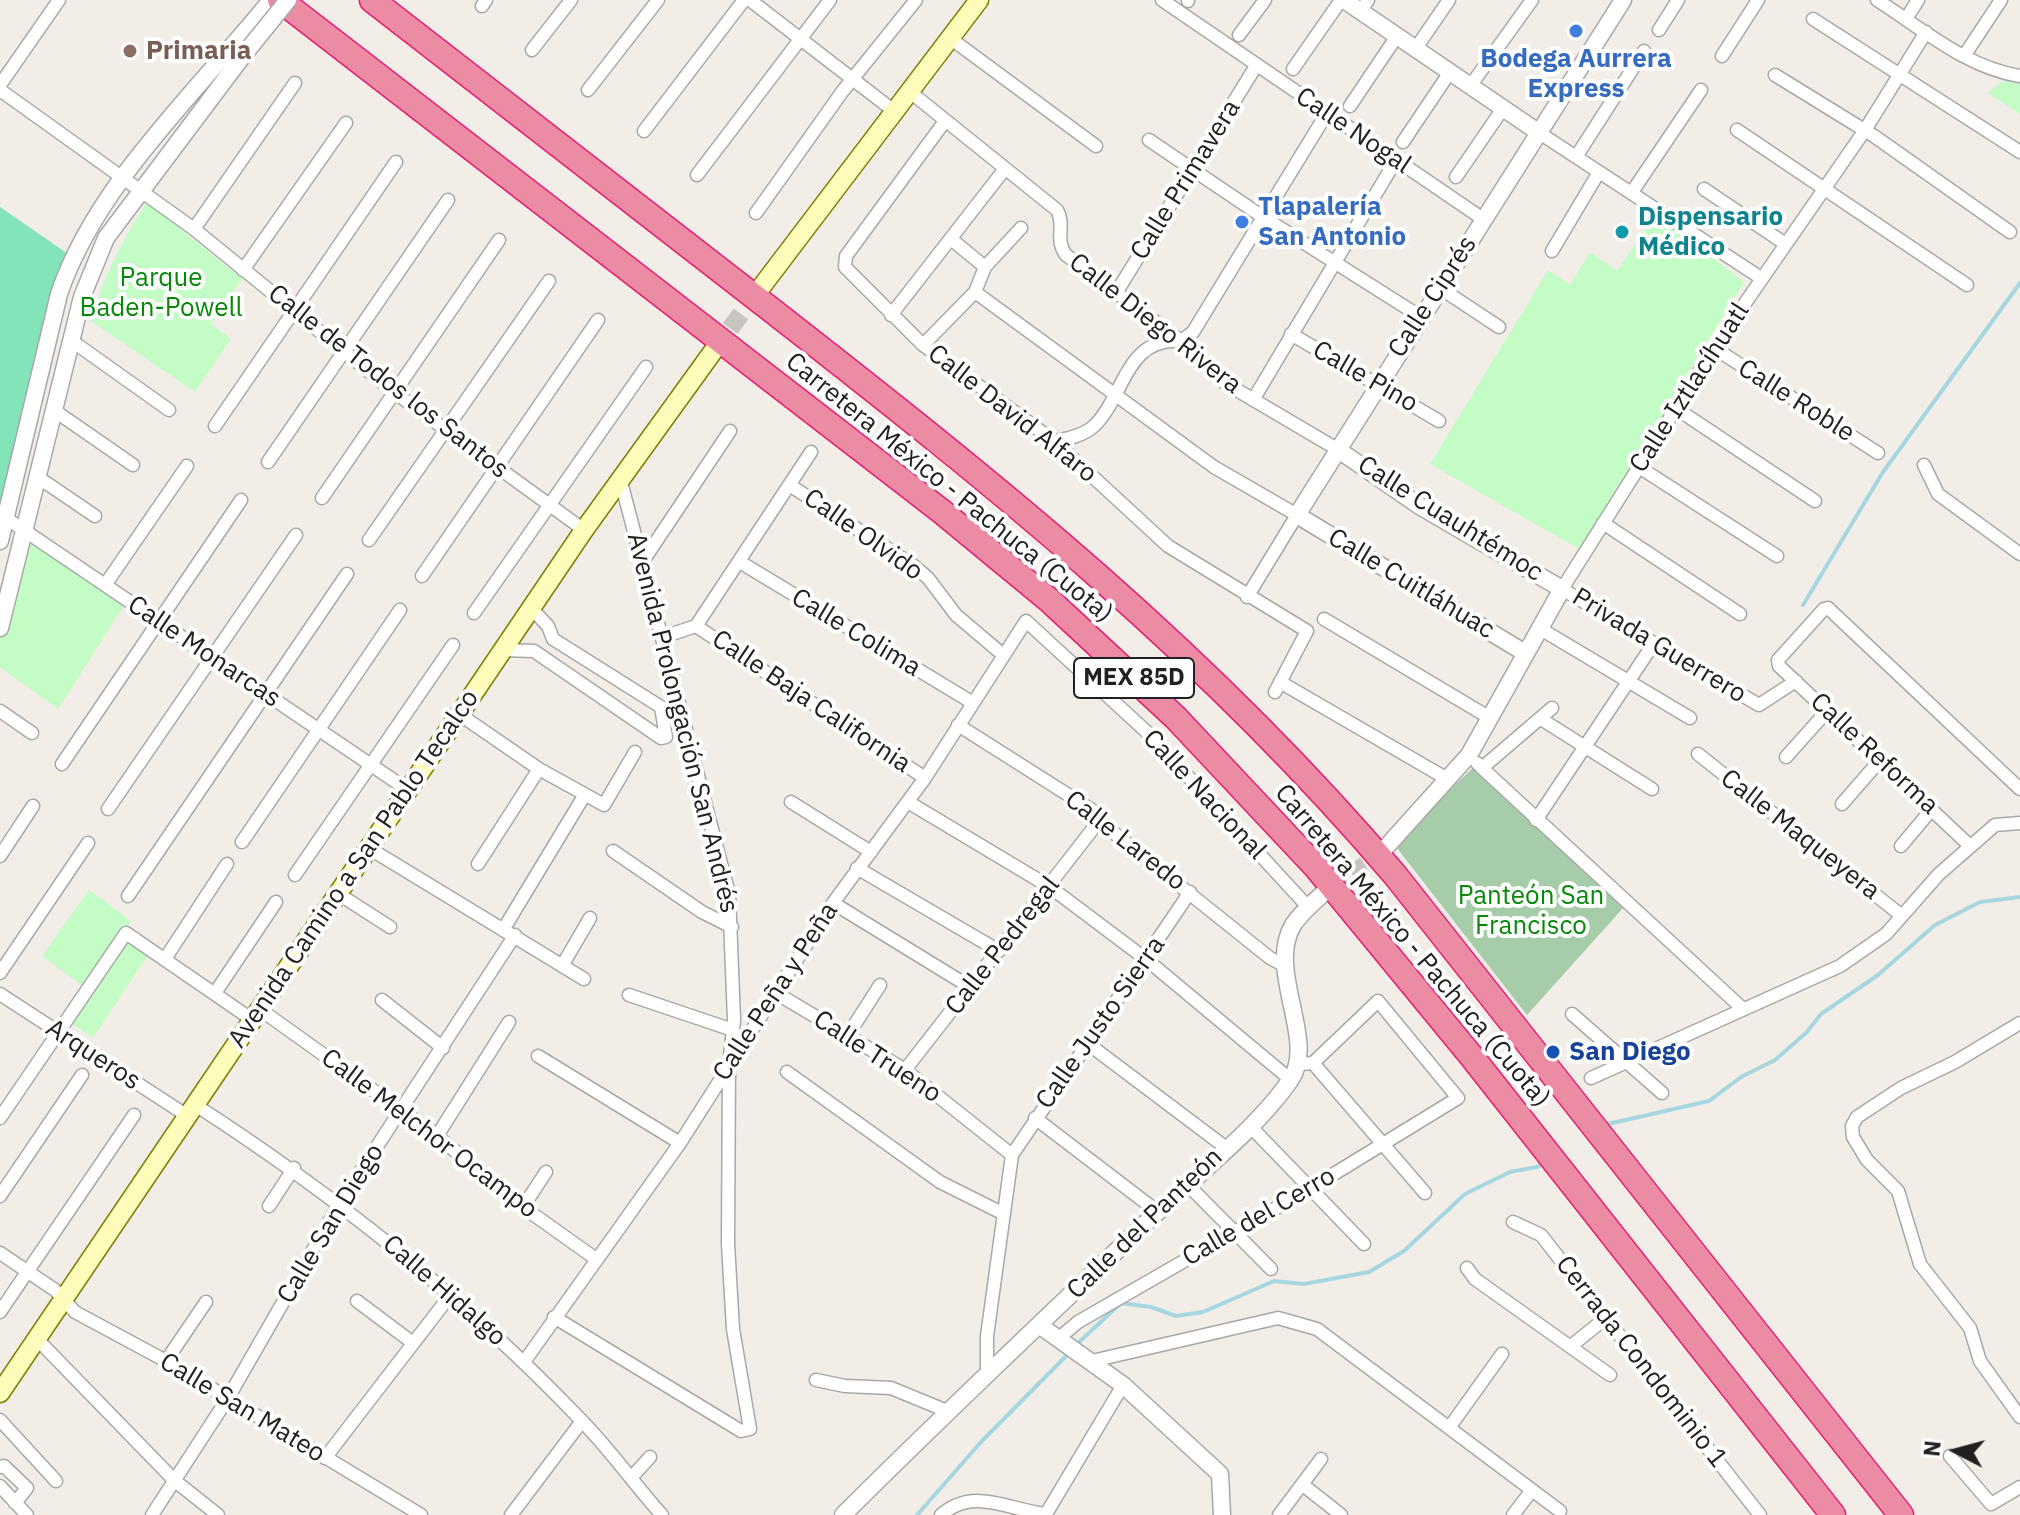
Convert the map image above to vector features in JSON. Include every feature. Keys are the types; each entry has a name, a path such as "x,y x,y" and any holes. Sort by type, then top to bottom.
{"highway":[{"name":"Carretera México - Pachuca (Cuota)","path":"280,0 941,511 1049,600 1176,718 1315,866 1482,1070 1833,1515"},
{"name":"Carretera México - Pachuca (Cuota)","path":"372,0 993,483 1117,589 1228,694 1323,792 1395,875 1901,1515"}],"main road":[{"path":"756,294 979,0"},
{"name":"Avenida Camino a San Pablo Tecalco","path":"0,1393 584,530 714,350"}],"street":[{"path":"0,88 59,0"},
{"path":"0,628 82,297 100,252 271,0"},
{"path":"0,541 3,516 71,256 89,223 123,177 288,0"},
{"path":"532,50 571,0"},
{"path":"588,90 658,0"},
{"path":"644,131 744,0"},
{"path":"750,0 802,37 894,111"},
{"path":"697,175 830,0"},
{"path":"756,213 853,79 916,0"},
{"name":"Calle Nogal","path":"1162,0 1483,219"},
{"path":"1239,35 1265,0"},
{"path":"1293,69 1342,0 1364,5 1397,36 1761,278"},
{"path":"1416,48 1449,0"},
{"path":"1471,85 1532,0"},
{"name":"Calle Ciprés","path":"1247,597 1377,383 1623,0"},
{"path":"1659,30 1678,0"},
{"path":"1722,56 1758,0"},
{"path":"1877,0 1964,56 2003,73 2020,76"},
{"path":"1906,19 1918,0"},
{"path":"1964,56 2001,0"},
{"path":"1813,19 2020,152"},
{"name":"Calle Iztlacíhuatl","path":"1379,855 1469,755 1539,628 1603,523 1714,348 1865,130 1926,32"},
{"path":"1350,106 1397,36"},
{"path":"950,38 1096,146"},
{"path":"1576,157 1644,51"},
{"name":"Calle Primavera","path":"1116,293 1256,66"},
{"path":"1403,142 1450,72"},
{"path":"1775,75 1865,130 2010,232"},
{"path":"194,229 295,83"},
{"name":"Calle de Todos los Santos","path":"0,88 194,229 394,392 584,530"},
{"path":"1632,192 1701,90"},
{"path":"891,315 1004,170 909,91"},
{"path":"1456,177 1504,107"},
{"path":"1054,441 1073,438 1094,426 1142,353 1160,340 1181,341 1193,332 1327,113"},
{"name":"Calle David Alfaro","path":"945,121 846,256 845,267 856,282 923,345 1054,441 1168,546 1247,597"},
{"path":"243,270 346,123"},
{"path":"1737,130 1967,285"},
{"path":"1149,140 1333,263 1421,317"},
{"path":"1253,400 1396,160"},
{"path":"215,426 396,162"},
{"name":"Calle Diego Rivera","path":"1004,170 1057,210 1061,217 1059,246 1181,341 1225,383 1337,449"},
{"path":"1552,251 1599,172"},
{"path":"1704,189 1784,243"},
{"path":"268,462 448,200"},
{"path":"923,345 975,292 985,267 1021,228"},
{"path":"951,239 985,267"},
{"path":"322,498 499,240"},
{"path":"369,540 549,281"},
{"path":"1440,288 1499,327"},
{"path":"975,292 1214,467 1297,515"},
{"path":"422,576 598,320"},
{"name":"Calle Pino","path":"1291,334 1439,421"},
{"path":"72,341 169,410"},
{"name":"Calle Roble","path":"1714,348 1878,453"},
{"path":"474,613 646,367"},
{"path":"1677,409 1815,501"},
{"path":"55,411 133,465"},
{"path":"643,561 730,431"},
{"name":"Calle Cuauhtémoc","path":"1337,449 1418,505 1562,589"},
{"path":"663,637 696,626 811,452"},
{"path":"1924,465 1938,494 2020,554"},
{"path":"105,585 187,466"},
{"path":"1639,467 1777,556"},
{"path":"39,478 95,516"},
{"name":"Avenida Prolongación San Andrés","path":"554,1317 746,1432 750,1429 733,1329 728,1244 729,1065 733,1030 729,894 620,478"},
{"name":"Calle Olvido","path":"791,486 914,566 928,578 956,615 1002,654"},
{"path":"62,764 241,500"},
{"name":"Calle Cuitláhuac","path":"1297,515 1525,653"},
{"name":"Calle Monarcas","path":"3,516 408,790"},
{"path":"1603,523 1740,614"},
{"path":"108,809 296,535"},
{"name":"Calle Colima","path":"740,562 973,703"},
{"path":"128,896 347,574"},
{"name":"Privada Guerrero","path":"1562,589 1759,705 1796,681"},
{"path":"1247,597 1307,631 1278,687 1449,780"},
{"path":"503,650 534,651 665,739 663,711 659,705 553,639 548,626 531,608"},
{"name":"Calle Reforma","path":"1969,845 1778,663 1826,608 2020,789"},
{"path":"242,842 400,610"},
{"path":"1324,619 1490,718"},
{"name":"Calle Peña y Peña","path":"524,1362 680,1143 833,903 925,778 1026,621"},
{"name":"Calle Nacional","path":"1026,621 1149,734 1309,908"},
{"name":"Calle Baja California","path":"696,626 925,778"},
{"path":"1539,628 1690,718"},
{"path":"534,651 553,639"},
{"path":"1536,820 1654,643"},
{"path":"295,875 453,645"},
{"path":"1482,768 1552,708"},
{"path":"1786,757 1828,710"},
{"path":"0,711 32,733"},
{"path":"459,714 539,769 584,796 606,804 635,752"},
{"path":"1541,719 1652,789"},
{"name":"Calle Laredo","path":"958,725 1092,810 1099,821 1270,958 1285,966"},
{"name":"Calle Maqueyera","path":"1698,754 1902,916"},
{"path":"1469,755 1743,1009"},
{"path":"1842,804 1881,759"},
{"path":"478,864 539,769"},
{"name":"Calle San Diego","path":"152,1515 228,1398 340,1203 443,1048 584,796"},
{"path":"791,802 871,852"},
{"path":"908,802 1050,887 1147,960 1291,1080"},
{"path":"0,856 33,806"},
{"path":"1901,846 1932,809"},
{"name":"Calle Pedregal","path":"905,1070 1099,821"},
{"path":"1591,1078 1840,966 1876,942 1969,845 1995,825 2020,823"},
{"path":"0,973 88,843"},
{"path":"367,847 584,979"},
{"path":"613,851 702,912 732,927"},
{"path":"165,959 227,864"},
{"path":"857,868 999,951"},
{"path":"1331,886 1293,924 1286,940 1285,966 1306,1063 1425,1193"},
{"name":"Calle Justo Sierra","path":"1012,1155 1147,960 1190,892"},
{"path":"337,893 390,927"},
{"path":"215,993 276,902"},
{"path":"833,903 970,987"},
{"path":"562,966 590,918"},
{"name":"Calle Melchor Ocampo","path":"58,1033 126,933 401,1110 523,1207 596,1259"},
{"path":"848,1035 880,985"},
{"name":"Calle Trueno","path":"776,993 905,1070 1012,1155"},
{"name":"Arqueros","path":"0,994 58,1033 190,1109"},
{"path":"629,995 733,1030"},
{"path":"382,1000 443,1048"},
{"name":"Calle del Cerro","path":"1069,1344 1078,1322 1384,1145 1458,1098 1378,1001 1306,1063"},
{"path":"1572,1014 1662,1093"},
{"path":"437,1136 509,1022"},
{"path":"2020,1023 1955,1062 1901,1088 1857,1117 1852,1126 1853,1137 1867,1160 1898,1191 1920,1264 1970,1328 1980,1361 2020,1417"},
{"path":"0,1118 58,1033"},
{"path":"1087,1043 1225,1147"},
{"path":"538,1056 680,1143"},
{"name":"Calle del Panteón","path":"843,1515 987,1371 1250,1126 1306,1063"},
{"path":"787,1072 940,1182 1004,1214"},
{"path":"0,1196 82,1075"},
{"name":"Calle Hidalgo","path":"190,1109 294,1168 452,1293 582,1421 661,1514"},
{"path":"0,1312 134,1115"},
{"path":"1035,1118 1158,1212"},
{"path":"1250,1126 1364,1244"},
{"path":"987,1371 987,1336 1012,1155"},
{"path":"269,1206 294,1168"},
{"path":"523,1207 546,1172"},
{"path":"1187,1184 1271,1269"},
{"name":"Cerrada Condominio 1","path":"1513,1222 1541,1235 1760,1515"},
{"name":"Calle San Mateo","path":"0,1253 64,1300 75,1312 166,1361 421,1515"},
{"path":"1467,1268 1475,1279 1610,1375"},
{"path":"325,1458 452,1293"},
{"path":"357,1301 413,1343"},
{"path":"166,1361 206,1302"},
{"path":"1571,1346 1607,1317"},
{"path":"1092,1361 1278,1318 1317,1329 1560,1511"},
{"path":"1039,1325 1123,1385 1220,1474 1222,1510"},
{"path":"37,1339 175,1481 218,1515"},
{"path":"1449,1428 1502,1354"},
{"path":"816,1380 845,1386 891,1388 947,1411"},
{"path":"941,1515 958,1504 982,1498 1026,1512 1046,1514 1123,1385"},
{"path":"0,1420 56,1481"},
{"path":"511,1515 582,1421"},
{"path":"1950,1456 1991,1504 2020,1487"},
{"path":"631,1478 650,1457"},
{"path":"1279,1515 1321,1459"},
{"path":"0,1467 4,1466 27,1488 15,1503"},
{"path":"1303,1485 1341,1515"},
{"path":"0,1486 27,1515"},
{"path":"1513,1515 1532,1490"},
{"path":"958,1504 967,1515"}],"green space":[{"path":"2002,81 2020,84 2020,114 1988,93"},
{"name":"Parque Baden-Powell","path":"147,202 242,279 211,324 231,339 195,392 91,321 114,260"},
{"path":"0,207 71,256 0,514"},
{"path":"1656,214 1744,282 1579,549 1430,464 1548,270 1570,285 1590,252 1617,271"},
{"path":"26,533 127,601 58,709 0,667 0,630"},
{"name":"Panteón San Francisco","path":"1476,765 1624,907 1527,1015 1393,843"},
{"path":"89,890 131,921 84,987 42,956"},
{"path":"128,938 150,952 93,1038 71,1023"}],"waterway":[{"path":"1803,605 1883,472 2020,283"},
{"path":"1608,1124 1709,1101 1741,1077 1775,1060 1807,1032 1821,1014 1878,975 1935,925 1980,902 2020,897"},
{"path":"1077,1344 1121,1303 1151,1307 1176,1316 1203,1312 1274,1281 1304,1284 1369,1272 1404,1251 1465,1194 1510,1172 1537,1167 1546,1162"},
{"path":"917,1515 981,1442 1068,1354"}],"tunnel":[{"path":"714,350 756,294"},
{"path":"1331,886 1379,855"}],"place":[{"name":"Bodega Aurrera Express","path":"1576,31"},
{"name":"Primaria","path":"130,51"},
{"name":"Tlapalería San Antonio","path":"1242,222"},
{"name":"Dispensario Médico","path":"1622,232"},
{"name":"San Diego","path":"1553,1052"}]}
